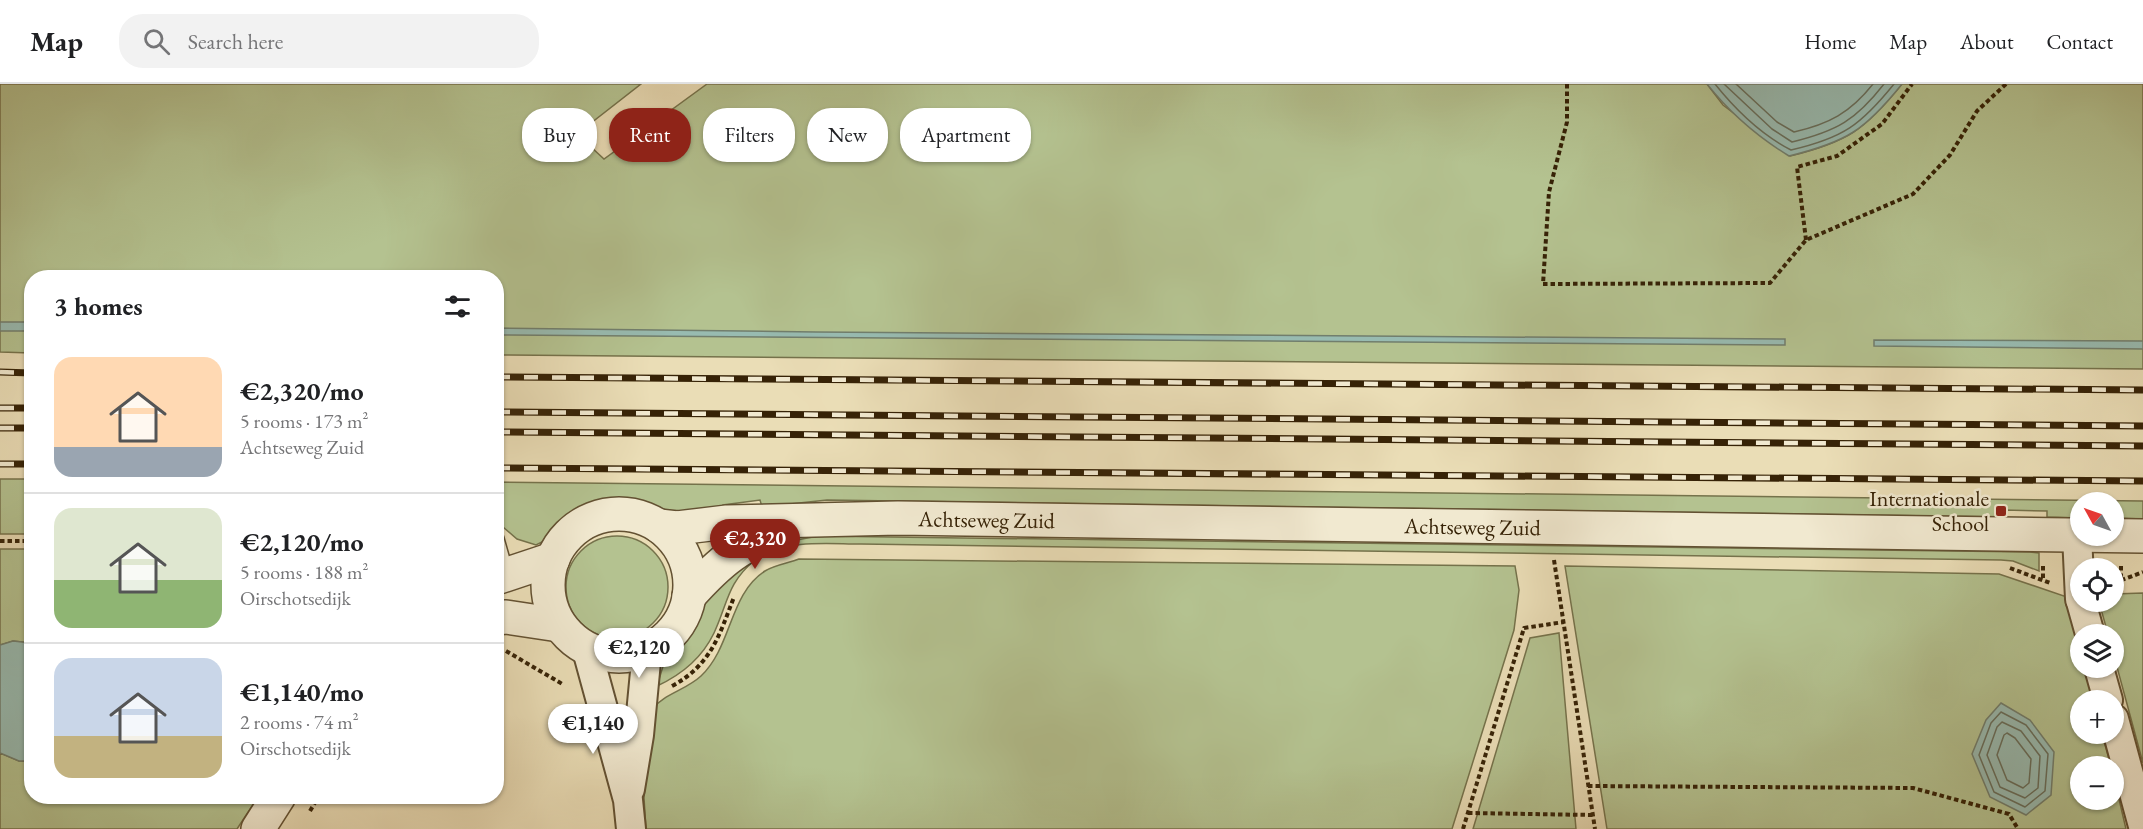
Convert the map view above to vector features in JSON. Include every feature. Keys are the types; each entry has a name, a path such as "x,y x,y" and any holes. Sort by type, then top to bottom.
{"street":[{"path":"619,514 639,517 659,526 674,540 684,557 690,576 689,596 682,619 667,638 647,651 617,657 587,650 571,639 559,625 549,604 548,581 553,559 579,526 598,517 619,514"},
{"name":"Achtseweg Zuid","path":"659,526 677,528 727,522 898,518 2070,536"},
{"name":"Achtseweg Zuid","path":"689,596 718,564 727,558 753,541 803,520"},
{"name":"Achtseweg Zuid","path":"2124,536 2143,536"},
{"path":"504,575 553,559"},
{"path":"504,617 559,625"},
{"path":"587,650 628,800 631,829"},
{"path":"628,800 644,694 647,651"},
{"path":"2121,744 2143,826"},
{"path":"258,829 274,804"}],"path":[{"path":"1567,84 1567,122 1550,192 1543,284 1770,283 1806,240 1913,195 1950,155 1977,111 2006,84"},
{"path":"1806,240 1797,167 1837,156 1882,124 1912,84"},
{"path":"0,541 24,542"},
{"name":"Achtseweg Zuid","path":"1543,560 1554,560 1564,622"},
{"path":"2124,580 2143,573"},
{"path":"644,694 667,689 687,678 705,661 716,642 737,590"},
{"path":"1463,829 1524,628 1564,622 1595,829"},
{"path":"508,652 582,695 602,699"},
{"path":"1588,786 1912,788 2009,813 2018,829"},
{"path":"1468,813 1593,815"}],"green space":[{"path":"0,84 641,84 597,118 597,108 522,108 522,162 597,162 597,153 604,159 609,155 609,162 691,162 691,108 674,108 707,84 1707,84 1723,105 1790,156 1826,145 1853,132 1877,113 1902,84 2143,84 2143,369 504,355 504,270 24,270 24,353 0,352"},
{"path":"0,479 24,479 24,534 0,534"},
{"path":"504,482 2070,500 2070,518 2047,517 2047,511 2004,510 2004,517 827,500 762,507 760,500 723,505 723,512 660,513 633,503 598,504 576,513 558,526 548,539 536,545 517,539 504,528"},
{"path":"2124,501 2143,501 2143,519 2124,518"},
{"path":"617,536 637,540 653,551 664,567 668,587 664,607 653,623 637,634 617,638 597,634 581,623 570,607 566,587 570,567 581,551 597,540"},
{"path":"818,536 2030,552 2039,553 2039,571 2013,561 2001,560 836,544 784,547 761,557 758,553 781,543"},
{"path":"0,549 24,549 24,642 13,641 0,645"},
{"path":"752,556 755,560 733,585 709,642 697,658 682,671 657,686 664,663 688,634 707,593"},
{"path":"799,559 1515,566 1519,590 1514,630 1452,829 646,829 644,798 652,709 663,699 695,681 711,664 744,593 753,581 769,569"},
{"path":"1565,566 1999,574 2067,597 2074,624 2070,624 2070,678 2088,678 2092,690 2070,690 2070,744 2105,744 2108,756 2070,756 2070,810 2122,810 2126,829 1607,829"},
{"path":"2143,593 2143,763 2120,678 2124,678 2124,624 2105,624 2102,612 2124,612 2124,594"},
{"path":"1559,633 1576,829 1473,829 1530,638"},
{"path":"0,753 24,761 24,804 253,804 237,829 0,829"}],"water":[{"path":"1707,84 1902,84 1877,113 1853,132 1826,145 1789,156 1745,124"},
{"path":"0,322 24,322 24,331 0,331"},
{"path":"504,328 1785,339 1785,345 504,335"},
{"path":"1874,340 2143,341 2143,349 1874,346"},
{"path":"13,641 24,642 24,761 0,753 0,645"},
{"path":"2001,703 2030,720 2054,752 2051,795 2026,815 1990,797 1972,754 1986,720"}],"railway":[{"path":"0,372 24,373"},
{"path":"504,377 2143,390"},
{"path":"0,408 24,408"},
{"path":"504,412 2143,426"},
{"path":"0,428 24,428"},
{"path":"504,432 2143,446"},
{"path":"0,464 24,464"},
{"path":"504,468 2143,481"}],"place":[{"name":"Internationale School","path":"2001,511"}]}
